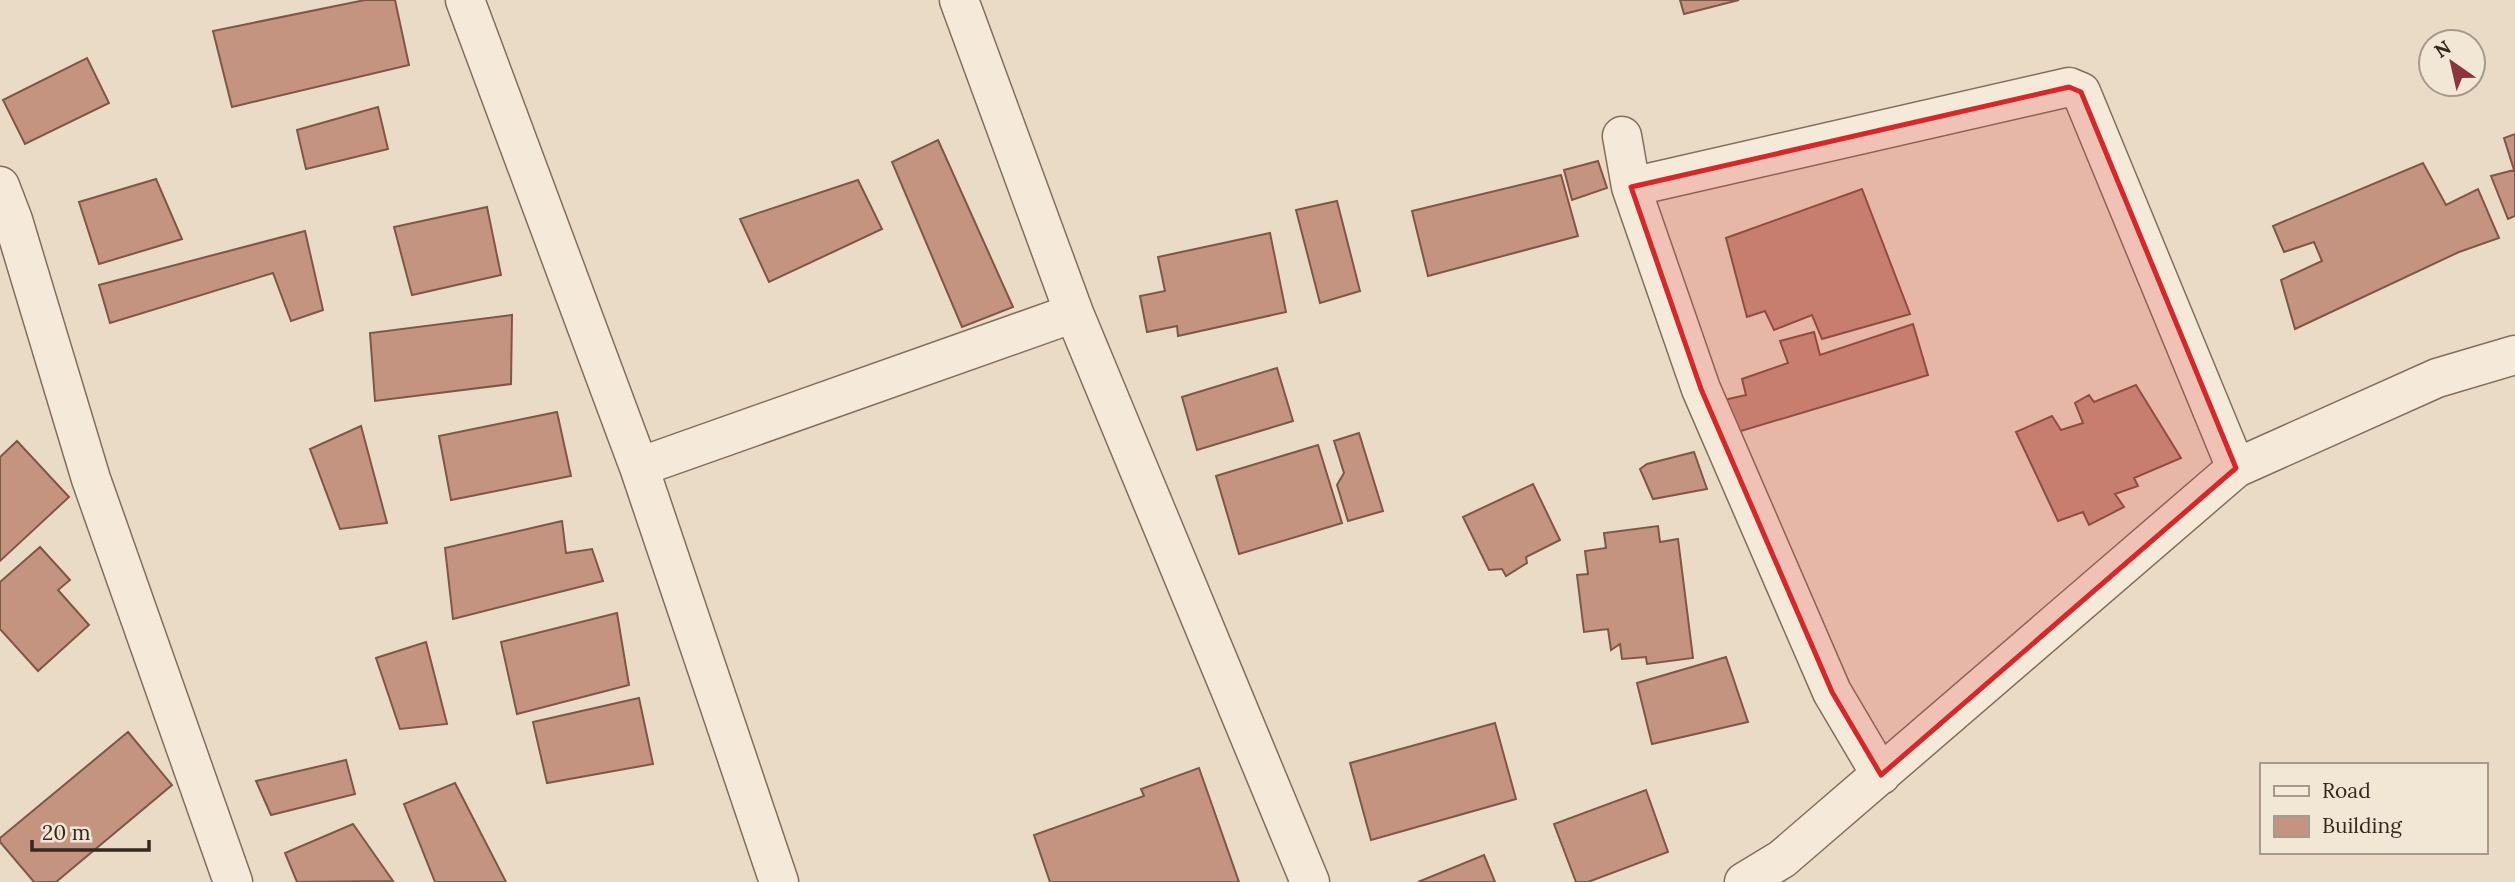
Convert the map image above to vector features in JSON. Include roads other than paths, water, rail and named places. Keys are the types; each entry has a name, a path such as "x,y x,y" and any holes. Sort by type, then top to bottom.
{"street":[{"path":"465,0 639,467 779,882"},
{"path":"959,0 1074,313 1310,882"},
{"path":"1631,187 2069,87 2081,92 2236,468"},
{"path":"1622,135 1631,187 1701,389 1832,692 1881,775"},
{"path":"0,186 13,220 91,479 233,882"},
{"path":"639,467 1074,313"},
{"path":"1744,882 1782,859 2236,468 2437,378 2515,355"}]}
